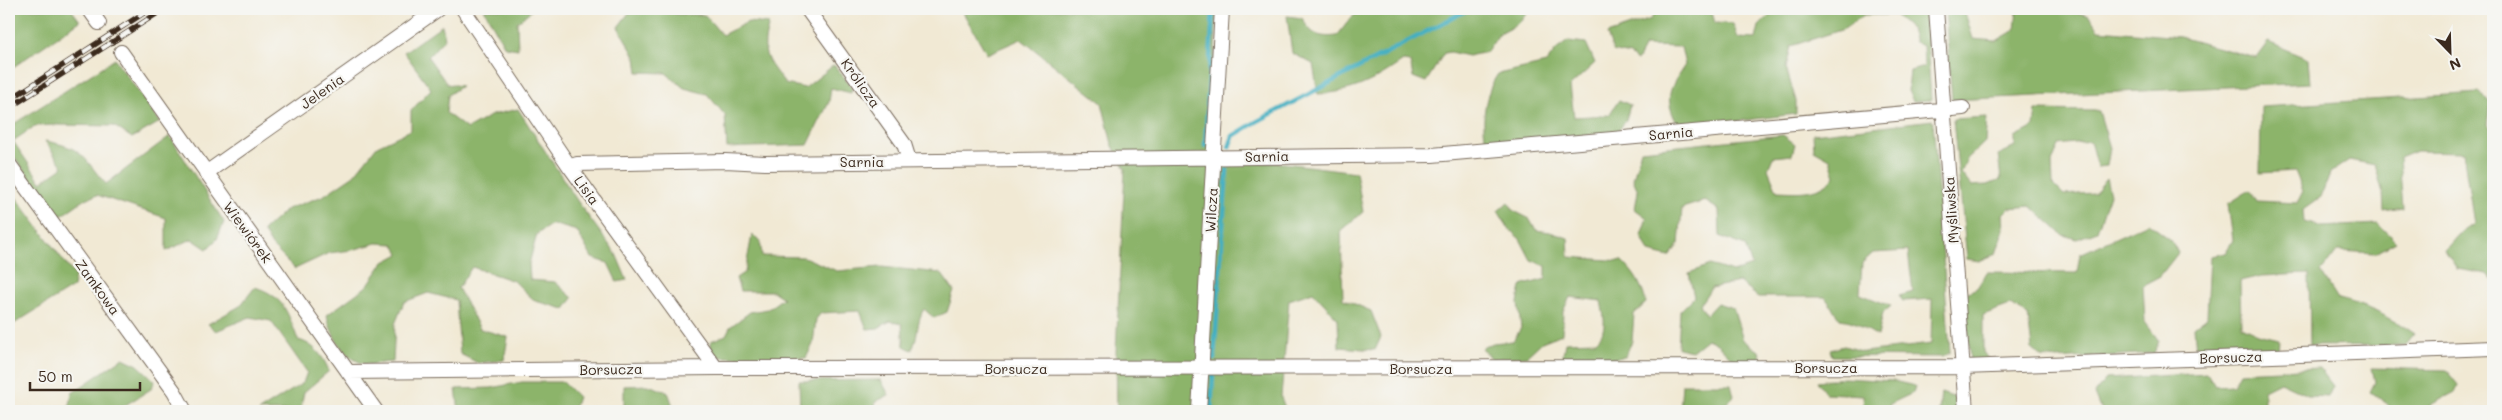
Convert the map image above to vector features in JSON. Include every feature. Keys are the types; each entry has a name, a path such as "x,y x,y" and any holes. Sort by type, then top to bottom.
{"street":[{"path":"89,9 99,23"},
{"name":"Jelenia","path":"206,173 438,9"},
{"name":"Lisia","path":"463,9 570,167 716,368"},
{"name":"Królicza","path":"807,9 904,144 909,160"},
{"name":"Wilcza","path":"1199,411 1222,9"},
{"name":"Myśliwska","path":"1936,9 1966,411"},
{"name":"Wiewiórek","path":"121,52 376,411"},
{"name":"Sarnia","path":"570,167 577,164 618,163 1432,155 1963,108"},
{"name":"Zamkowa","path":"9,164 174,391 185,411"},
{"name":"Borsucza","path":"348,372 716,368 1963,367 2493,348"}],"green space":[{"path":"9,9 71,9 80,21 9,70"},
{"path":"484,9 533,9 517,22 518,49 505,47"},
{"path":"632,9 671,9 675,14 705,15 722,35 748,22 769,24 765,50 770,63 785,84 805,88 834,65 852,87 851,93 831,88 829,102 808,145 727,148 725,115 707,94 684,88 666,73 638,72 636,58 618,27"},
{"path":"961,9 1217,9 1210,163 1284,163 1356,172 1363,212 1341,230 1343,299 1371,311 1381,337 1375,350 1339,347 1338,319 1313,292 1289,300 1281,397 1286,411 1117,411 1116,351 1125,169 1112,144 1102,103 1021,39 987,54"},
{"path":"1363,9 1531,9 1516,25 1499,34 1487,52 1468,56 1450,52 1444,53 1426,82 1413,77 1410,62 1403,61 1373,80 1354,88 1318,94 1313,64 1292,53 1287,16 1302,18 1312,32 1320,36 1337,36 1351,18"},
{"path":"1657,9 1711,9 1715,23 1733,24 1738,38 1756,39 1759,26 1776,9 1925,9 1931,100 1913,101 1908,91 1910,71 1924,67 1923,45 1915,42 1911,29 1895,15 1864,15 1844,29 1791,46 1786,68 1796,101 1796,114 1680,128 1671,110 1670,95 1675,81 1685,65 1681,47 1645,46 1637,61 1630,55 1613,51 1607,34 1651,19"},
{"path":"1945,9 1964,9 1973,39 1996,41 2015,30 2017,9 2065,9 2089,16 2099,30 2180,37 2256,58 2268,42 2308,59 2310,83 1952,100"},
{"path":"442,25 445,38 428,57 447,84 461,86 448,95 446,113 467,129 492,115 518,109 580,205 616,254 627,280 617,282 608,263 592,258 577,231 552,224 537,234 529,264 530,280 555,282 573,298 565,309 535,301 514,281 472,267 458,288 480,329 508,337 504,360 478,363 460,354 456,300 428,293 404,302 395,324 393,362 365,364 350,357 339,345 327,315 367,286 384,262 399,254 394,244 377,243 352,250 329,253 295,269 272,246 263,231 287,209 323,196 354,175 377,146 411,130 411,111 431,89 404,52"},
{"path":"1568,41 1586,43 1595,63 1570,86 1574,117 1609,115 1619,100 1630,105 1626,120 1617,133 1486,142 1484,125 1485,106 1490,89 1498,74 1546,63 1556,50"},
{"path":"115,59 160,122 132,138 114,126 56,125 35,126 13,141 41,182 63,167 45,141 75,150 106,184 170,136 224,222 217,239 207,249 192,239 166,251 166,218 97,195 85,199 58,218 9,149 9,127"},
{"path":"2479,93 2491,102 2488,125 2493,131 2493,280 2488,274 2457,269 2445,250 2458,235 2474,224 2463,152 2416,151 2399,158 2403,208 2384,211 2383,193 2375,165 2349,160 2330,173 2321,197 2303,210 2304,222 2322,227 2378,224 2396,242 2376,253 2337,251 2321,272 2338,299 2378,313 2397,322 2415,334 2406,345 2310,346 2309,274 2261,276 2240,281 2241,326 2258,334 2279,339 2278,352 2196,351 2194,327 2207,317 2210,256 2225,253 2233,240 2228,204 2250,190 2257,201 2297,203 2303,191 2295,171 2260,173 2261,107"},
{"path":"2036,110 2099,111 2110,148 2107,166 2097,167 2090,141 2059,145 2052,163 2053,184 2064,195 2094,193 2106,178 2110,194 2097,231 2077,239 2063,235 2031,206 2009,208 2003,214 2004,229 1996,254 1979,261 1967,259 1953,119 1987,117 1985,142 1967,159 1961,173 1971,186 1987,185 2001,179 1998,155 2015,147 2015,137 2034,127"},
{"path":"1933,120 1950,352 1942,357 1832,356 1830,350 1844,346 1864,352 1931,344 1932,299 1903,301 1899,296 1913,292 1908,251 1873,253 1862,263 1860,294 1891,306 1883,313 1878,336 1857,323 1840,319 1825,297 1758,297 1739,282 1711,288 1700,304 1706,315 1717,303 1733,308 1743,340 1759,351 1761,360 1739,361 1733,359 1715,342 1707,339 1692,351 1678,348 1680,311 1694,297 1689,273 1710,265 1733,272 1752,266 1745,246 1720,236 1719,210 1705,201 1682,208 1679,244 1669,257 1649,252 1641,235 1647,218 1635,209 1638,191 1633,179 1641,150 1783,135 1795,144 1792,155 1773,157 1768,169 1777,191 1809,191 1823,186 1835,176 1830,159 1814,150 1813,134"},
{"path":"9,188 75,276 73,287 9,327"},
{"path":"1508,202 1514,211 1530,219 1536,230 1568,238 1569,257 1622,261 1634,275 1640,285 1646,303 1634,314 1632,341 1625,357 1569,362 1563,355 1565,342 1596,341 1604,328 1601,301 1570,297 1563,311 1562,334 1542,342 1527,356 1492,359 1482,348 1493,343 1513,341 1521,328 1518,303 1521,286 1546,279 1546,266 1531,260 1520,239 1509,229 1498,211"},
{"path":"2148,223 2171,240 2178,253 2160,276 2143,285 2145,322 2159,341 2154,353 2057,359 2042,357 2032,349 2028,315 2010,305 1983,315 1983,352 1991,363 1970,366 1966,293 1977,288 1987,272 2077,273 2080,254"},
{"path":"752,235 760,240 762,256 804,257 837,271 881,267 941,273 954,291 947,312 934,318 924,309 912,350 904,346 902,324 890,321 878,328 867,329 860,311 821,313 816,319 813,344 806,358 720,357 711,352 711,341 726,335 730,327 750,312 768,309 783,298 773,291 740,291 736,278 745,272"},
{"path":"255,287 273,295 279,301 288,314 298,340 308,344 317,351 329,371 304,392 300,411 259,411 303,383 307,372 271,321 250,317 216,331 208,324 240,306"},
{"path":"123,358 138,365 155,381 151,389 116,411 64,411 70,405 72,393"},
{"path":"2319,368 2333,386 2328,397 2310,396 2280,382 2264,390 2264,411 2101,411 2094,394 2106,379 2207,373 2215,386 2233,385 2240,372"},
{"path":"2372,368 2446,370 2458,385 2455,392 2419,411 2394,411 2370,392 2375,382"},
{"path":"1844,378 1893,381 1915,386 1913,393 1890,404 1887,411 1864,411 1863,395 1825,393 1817,381"},
{"path":"881,380 889,395 875,402 876,411 800,411 799,381"},
{"path":"522,382 563,382 578,397 573,411 459,411 456,389 491,388"},
{"path":"1682,384 1731,384 1734,396 1718,411 1680,411"},
{"path":"648,385 668,392 673,406 670,411 624,411 624,386"},
{"path":"1941,393 1956,398 1957,411 1939,411"}],"waterway":[{"path":"1205,146 1213,9"},
{"path":"1229,147 1233,136 1256,122 1469,9"},
{"path":"1214,359 1227,170"},
{"path":"1211,411 1213,376"}],"railway":[{"path":"9,100 150,9"},
{"path":"9,108 164,9"}]}
